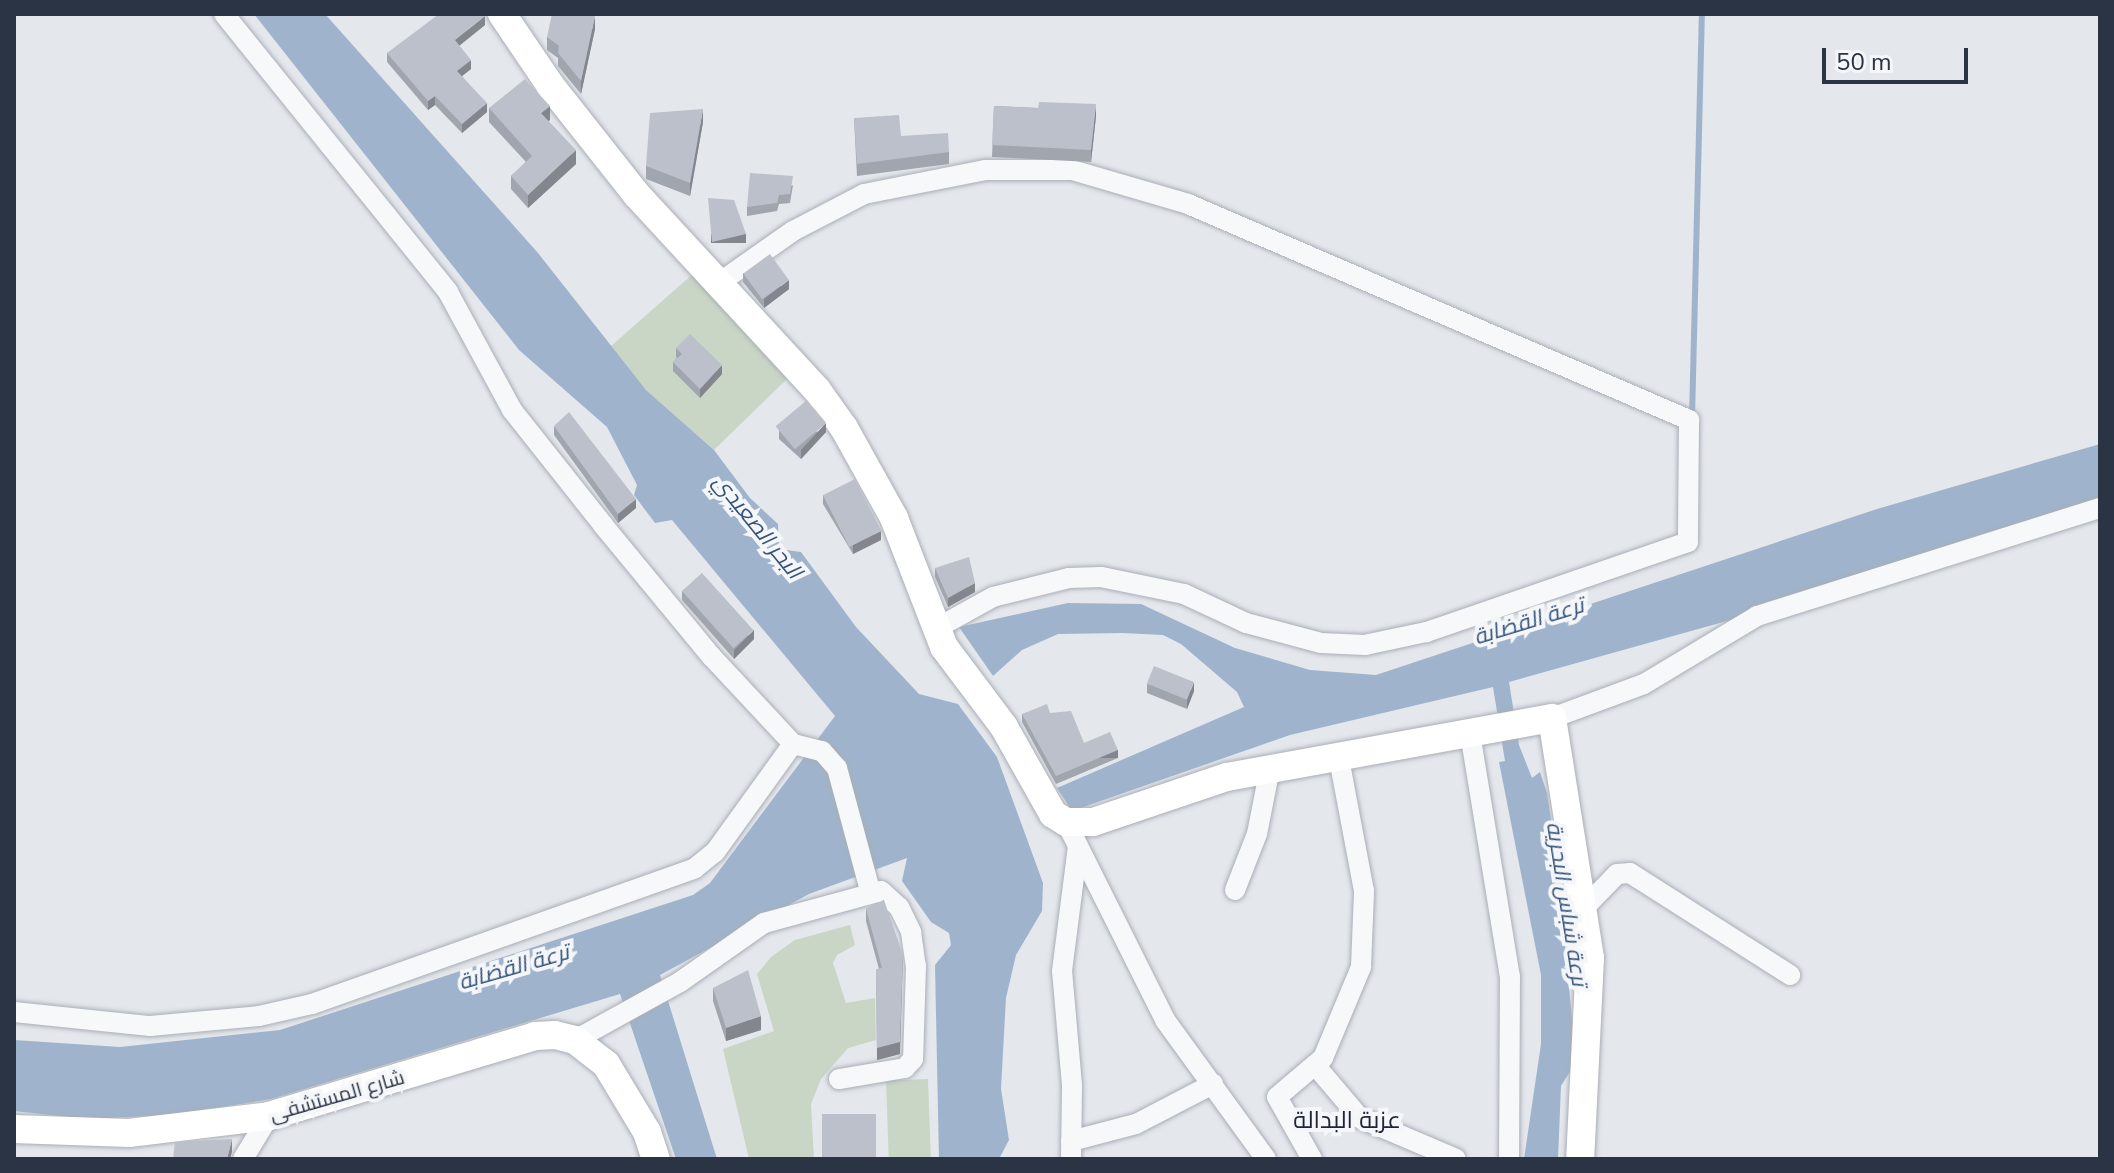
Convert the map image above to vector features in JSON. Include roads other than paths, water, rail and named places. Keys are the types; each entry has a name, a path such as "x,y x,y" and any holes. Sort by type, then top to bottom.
{"main road":[{"path":"502,14 586,133 817,390 844,428 894,518 940,638 1004,727 1039,793 1072,834 1093,822 1176,792 1270,768 1339,759 1552,718 1585,907 1591,1009 1580,1159"},
{"name":"شارع المستشفى","path":"14,1129 129,1133 269,1116 535,1036 575,1040"},
{"path":"575,1040 606,1064 624,1100 641,1120 656,1159"},
{"path":"624,1100 636,1159"}],"street":[{"path":"224,14 448,292 512,410 712,657 793,744 822,751 837,768 870,890"},
{"path":"719,283 793,231 864,194 985,170 1072,170 1133,185 1228,220 1689,420 1688,542 1426,632 1365,645 1321,643 1246,623 1184,594 1101,577 1069,578 993,597 940,638"},
{"path":"1552,718 1644,684 1757,616 2100,508"},
{"path":"1491,729 1510,976 1509,1159"},
{"path":"14,1012 150,1026 259,1016 312,1004 695,868 715,852 793,744"},
{"path":"1312,1159 1277,1103 1283,1087 1315,1065 1332,1042 1354,987 1367,915 1339,759"},
{"path":"1235,890 1257,834 1270,768"},
{"path":"1072,834 1165,1020 1266,1159"},
{"path":"1072,834 1062,971 1072,1085 1071,1150 1136,1124 1213,1084"},
{"path":"1585,907 1617,874 1630,873 1790,975"},
{"path":"575,1040 630,1006 659,994 764,923 870,890 891,898 911,932 916,966 915,1053 905,1068 839,1079"},
{"path":"1315,1065 1360,1118 1456,1159"},
{"path":"243,1159 269,1116"}],"water":[{"path":"254,14 325,14 538,253 646,390 714,450 750,498 778,524 779,549 801,552 856,627 919,694 958,704 997,757 1043,883 1042,911 1016,955 1006,998 1001,1089 1009,1140 999,1159 939,1159 935,965 951,945 949,933 931,922 902,881 907,858 809,894 660,975 717,1159 676,1159 620,994 271,1099 170,1115 87,1119 14,1111 14,1040 120,1047 280,1030 693,895 710,883 835,716 672,520 655,523 634,495 637,485 607,427 519,350"},
{"path":"2100,444 2100,505 1759,612 1509,682 1519,745 1532,778 1540,772 1547,793 1557,858 1576,1062 1561,1086 1558,1159 1524,1159 1541,1044 1541,975 1499,762 1505,761 1493,687 1290,735 1072,811 1057,788 1244,707 1237,692 1181,644 1163,635 1058,634 1022,650 993,676 959,627 1068,603 1141,604 1235,648 1310,670 1376,675 1877,509"}],"waterway":[{"path":"1692,418 1702,14"}],"district":[{"name":"عزبة البدالة","path":"1347,1121"}],"water label":[{"name":"البحر الصعيدي","path":"757,527"},
{"name":"ترعة القضابة","path":"1529,622"},
{"name":"ترعة شباس البحرية","path":"1566,904"},
{"name":"ترعة القضابة","path":"514,968"}]}
